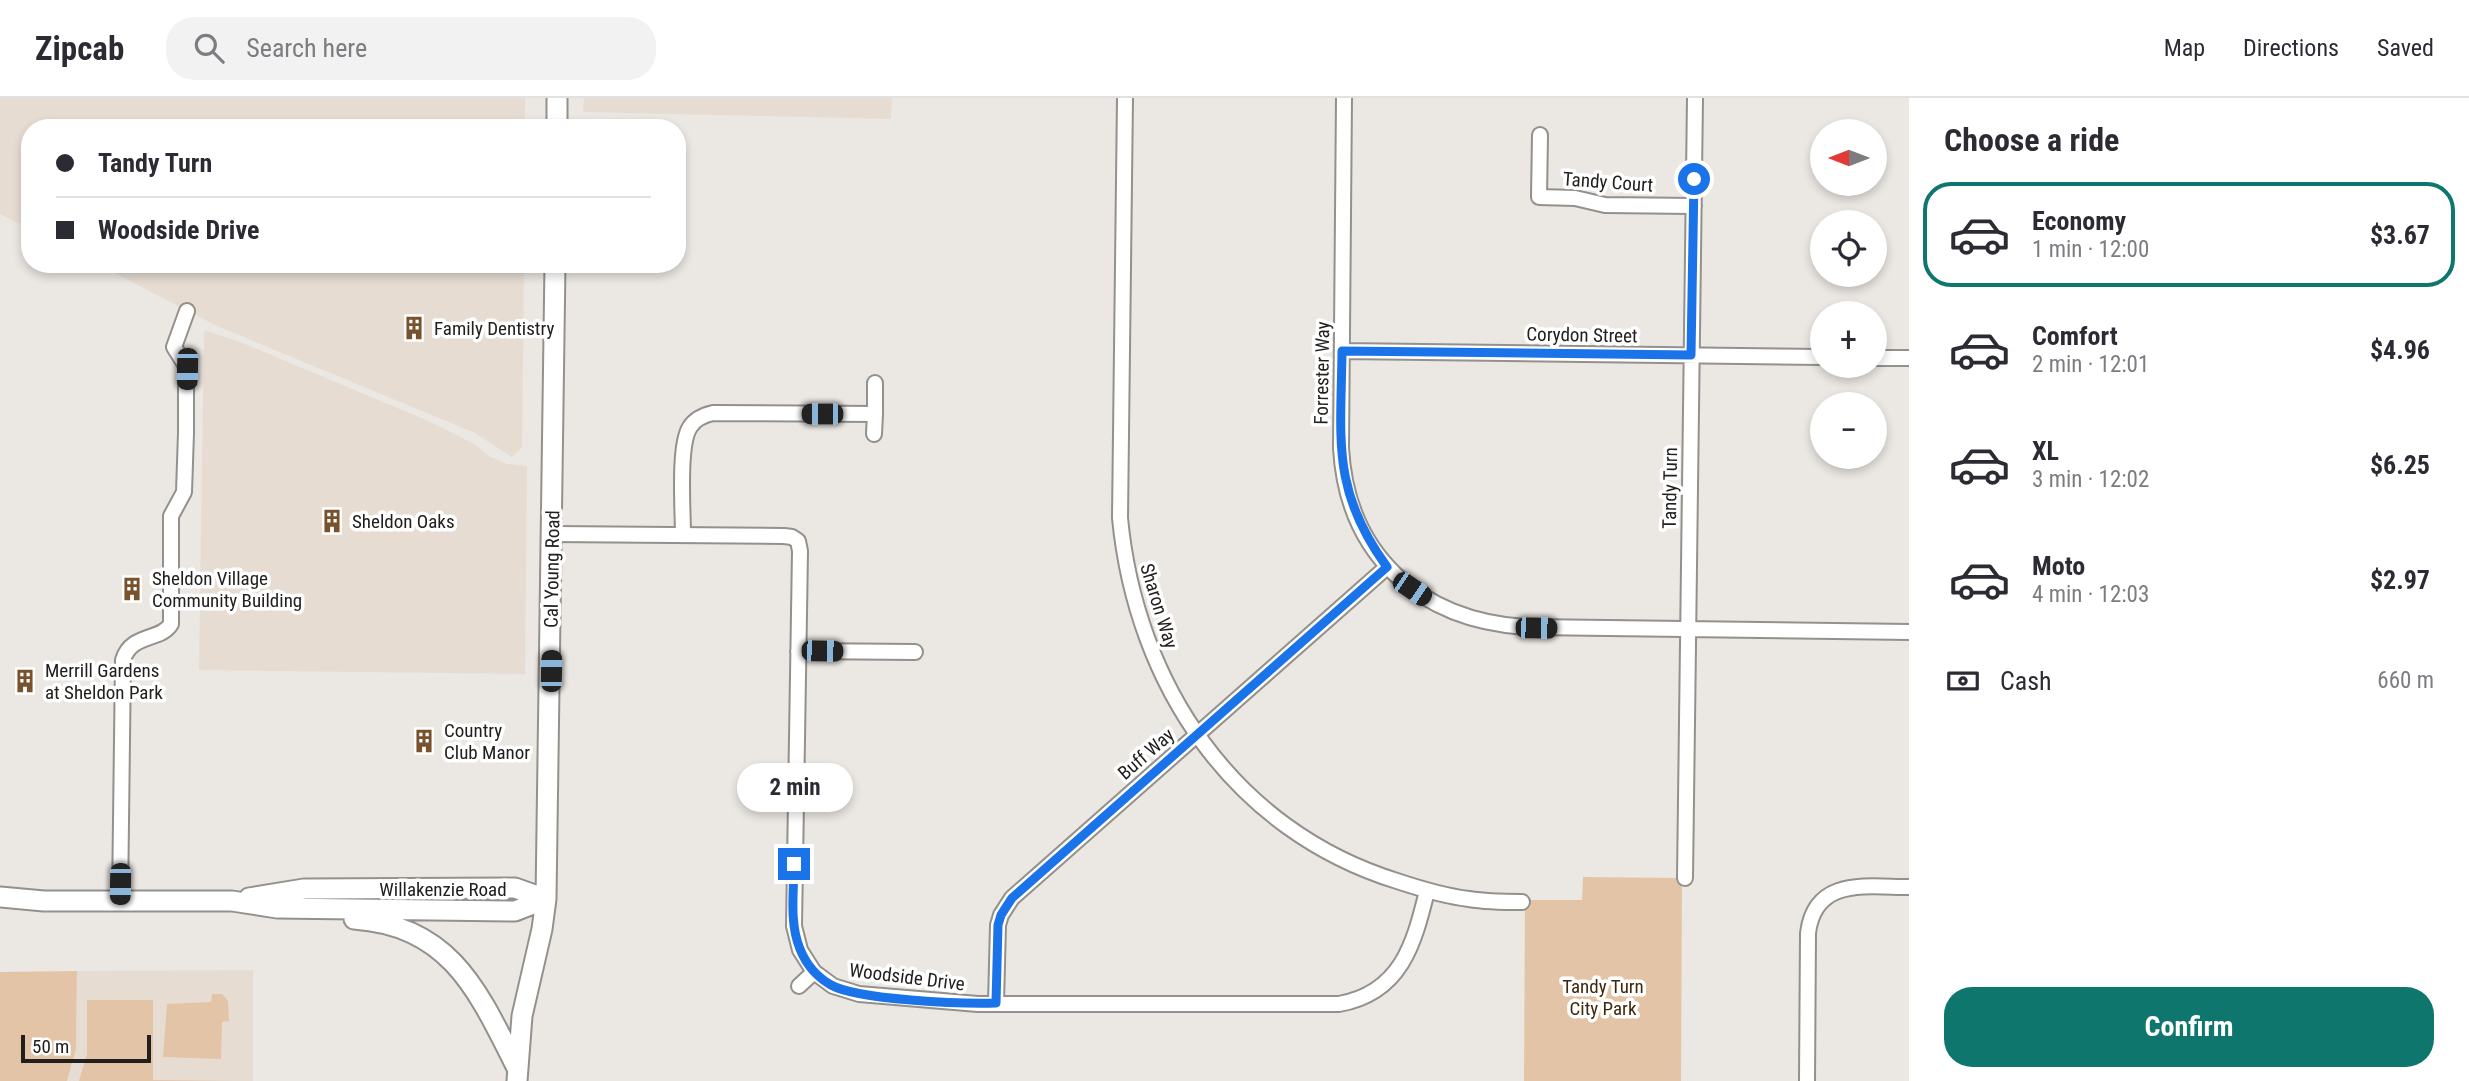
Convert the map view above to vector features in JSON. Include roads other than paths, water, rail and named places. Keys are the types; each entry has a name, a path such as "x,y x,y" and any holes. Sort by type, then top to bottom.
{"street":[{"path":"557,98 557,119"},
{"name":"Sharon Way","path":"1125,98 1119,489 1123,544 1133,597 1148,644 1169,689 1196,735 1241,788 1292,829 1355,866 1427,891 1469,899 1522,902"},
{"name":"Forrester Way","path":"1345,98 1341,448 1347,493 1363,531 1387,567 1412,589 1455,614 1486,622 1528,627 1688,631 1909,632"},
{"name":"Tandy Turn","path":"1685,878 1695,98"},
{"name":"Tandy Court","path":"1540,135 1539,197 1575,198 1605,205 1694,206"},
{"name":"Cal Young Road","path":"517,1075 523,1016 546,899 555,273"},
{"path":"120,901 123,660 126,652 138,641 170,628 171,516 185,488 187,369 174,347 187,311"},
{"name":"Corydon Street","path":"1342,351 1810,357"},
{"path":"1887,358 1909,358"},
{"path":"874,434 875,383"},
{"path":"683,535 684,444 689,428 701,417 713,413 874,414"},
{"path":"552,534 783,536 796,539 800,551 794,926 800,950 814,972 799,986"},
{"name":"Buff Way","path":"996,1003 997,935 1006,905 1387,567"},
{"path":"798,651 915,652"},
{"path":"1807,1081 1808,933 1814,910 1819,902 1840,889 1909,887"},
{"name":"Willakenzie Road","path":"232,901 304,889 515,888 546,899"},
{"name":"Woodside Drive","path":"814,972 833,986 859,994 964,1003 1327,1005 1349,1002 1371,994 1384,985 1404,961 1418,928 1427,891"},
{"name":"Willakenzie Road","path":"0,897 36,901 232,901 277,908 515,911 546,899"},
{"path":"277,908 302,915 372,920 406,929 427,939 444,952 472,983 488,1010 517,1075"}],"place":[{"name":"Family Dentistry","path":"414,328"},
{"name":"Sheldon Oaks","path":"332,521"},
{"name":"Sheldon Village Community Building","path":"132,589"},
{"name":"Merrill Gardens at Sheldon Park","path":"25,681"},
{"name":"Country Club Manor","path":"424,741"}],"park label":[{"name":"Tandy Turn City Park","path":"1603,997"}]}
